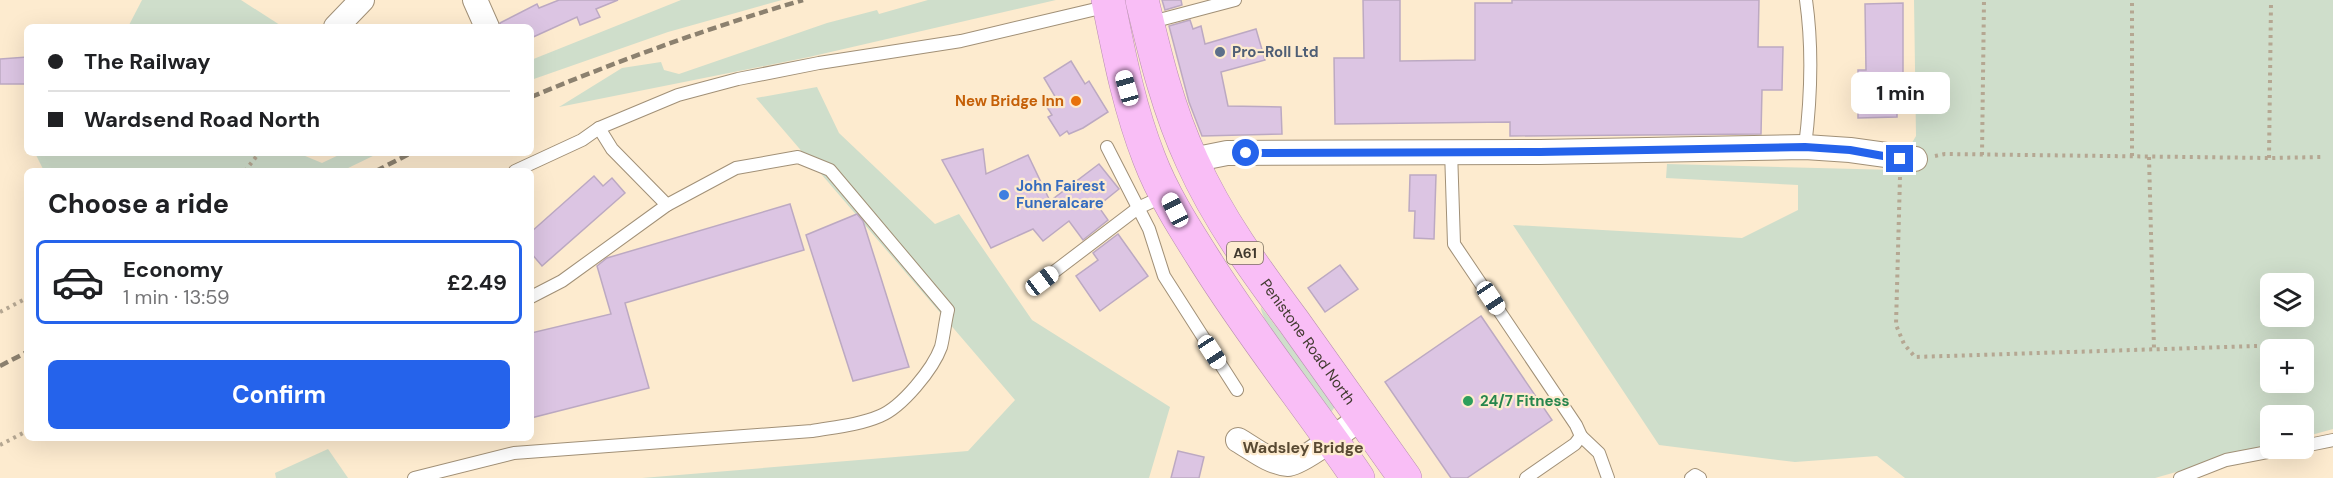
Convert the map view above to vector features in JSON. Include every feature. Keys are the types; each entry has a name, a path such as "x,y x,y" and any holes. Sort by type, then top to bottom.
{"highway":[{"name":"Penistone Road North","path":"1127,5 1158,68 1191,160 1215,207 1259,274 1405,478"},
{"name":"A61","path":"1127,5 1121,69 1150,160 1152,201 1183,226 1238,312 1358,478"},
{"path":"1152,201 1176,168 1191,160"}],"street":[{"path":"339,24 362,0"},
{"path":"477,1 486,24"},
{"path":"1191,160 1227,153 1451,150 1540,152 1805,147 1850,150 1908,159"},
{"path":"1238,440 1268,458 1288,464 1304,458 1362,417"}],"lane":[{"path":"521,168 582,140 599,128 678,95 738,79 961,41 1127,5 1166,17 1235,0"},
{"path":"1805,147 1811,97 1810,29 1806,0"},
{"path":"599,128 612,149 667,206"},
{"path":"1107,147 1152,201 1149,229 1164,276 1237,390"},
{"path":"1451,150 1454,244 1576,425 1581,436 1599,453 1608,478"},
{"path":"414,478 514,453 812,431 857,423 882,415 907,396 926,373 940,347 948,310 830,170 798,157 736,168 667,206 562,281 534,295"},
{"path":"1042,281 1152,201"},
{"path":"1526,478 1575,444 1581,436"},
{"path":"2314,444 2333,440"},
{"path":"2180,478 2226,460 2260,454"},
{"path":"1691,478 1695,476 1701,478"}],"path":[{"path":"1982,155 1984,0"},
{"path":"2132,0 2132,156"},
{"path":"2269,158 2271,3"},
{"path":"2257,345 1915,357 1904,344 1896,325 1908,159 1946,154 2324,157"},
{"path":"248,168 258,156"},
{"path":"2149,157 2154,349"},
{"path":"0,312 24,300"},
{"path":"0,445 24,433"}],"green space":[{"path":"142,0 241,0 278,24 130,24"},
{"path":"681,0 782,0 668,32 534,79 534,59"},
{"path":"928,0 1056,0 809,57 559,107 622,68 661,62 664,70 679,74 827,23 877,10 879,14"},
{"path":"1914,0 2333,0 2333,429 2314,434 2314,405 2260,405 2260,448 2155,478 1905,478 1877,456 1795,462 1659,445 1513,225 1742,238 1798,210 1798,185 1666,178 1667,164 1896,170 1916,136"},
{"path":"817,87 839,133 935,224 959,214 1032,320 1170,407 1149,478 642,478 968,451 1015,400 756,98"},
{"path":"36,156 305,156 322,163 337,156 373,156 348,168 42,168"},
{"path":"1261,307 1336,405 1332,411 1328,412 1290,359 1269,327"},
{"path":"328,449 348,478 276,478 275,473"}],"building":[{"path":"559,0 618,0 596,9 600,17 580,25 577,17 534,37 534,24 500,24 537,4 539,8"},
{"path":"1162,0 1181,0 1182,5 1165,10"},
{"path":"1363,0 1400,0 1400,61 1475,60 1475,3 1512,3 1512,0 1759,0 1758,47 1783,47 1782,90 1762,90 1761,134 1510,136 1510,122 1335,124 1334,58 1364,58"},
{"path":"1903,3 1903,86 1897,86 1897,117 1858,118 1858,70 1866,70 1865,4"},
{"path":"1190,20 1193,29 1201,26 1205,44 1256,29 1265,60 1221,72 1228,106 1281,107 1282,134 1202,136 1189,102 1169,26"},
{"path":"24,57 24,84 0,84 0,59"},
{"name":"New Bridge Inn","path":"1071,61 1085,84 1089,81 1108,112 1083,128 1069,134 1067,131 1060,136 1048,117 1052,115 1045,104 1056,98 1044,78"},
{"name":"John Fairest Funeralcare","path":"983,149 986,174 1028,155 1050,201 1099,164 1119,189 1098,206 1108,220 1083,240 1069,221 1043,241 1033,229 991,248 942,160"},
{"path":"1410,175 1436,175 1434,239 1414,238 1415,211 1409,211"},
{"path":"594,176 603,186 612,178 625,193 542,266 534,257 534,229"},
{"path":"790,204 804,250 625,303 649,388 534,417 534,332 611,314 597,266 607,258"},
{"path":"857,214 863,221 909,367 853,381 806,235"},
{"path":"1118,234 1148,276 1100,311 1076,276 1098,260 1093,253"},
{"path":"1340,265 1358,289 1325,312 1308,288"},
{"name":"24/7 Fitness","path":"1481,316 1552,420 1467,478 1451,478 1385,382"},
{"path":"1178,451 1204,457 1199,478 1171,478"}],"railway":[{"path":"534,96 666,45 803,0"},
{"path":"382,168 405,156"},
{"path":"0,366 24,354"}],"place":[{"name":"Pro-Roll Ltd","path":"1220,52"},
{"name":"New Bridge Inn","path":"1076,101"},
{"name":"John Fairest Funeralcare","path":"1004,195"},
{"name":"24/7 Fitness","path":"1468,401"}],"district":[{"name":"Wadsley Bridge","path":"1303,447"}],"route":[{"path":"1246,153 1451,150 1540,152 1805,147 1850,150 1900,159"}]}
